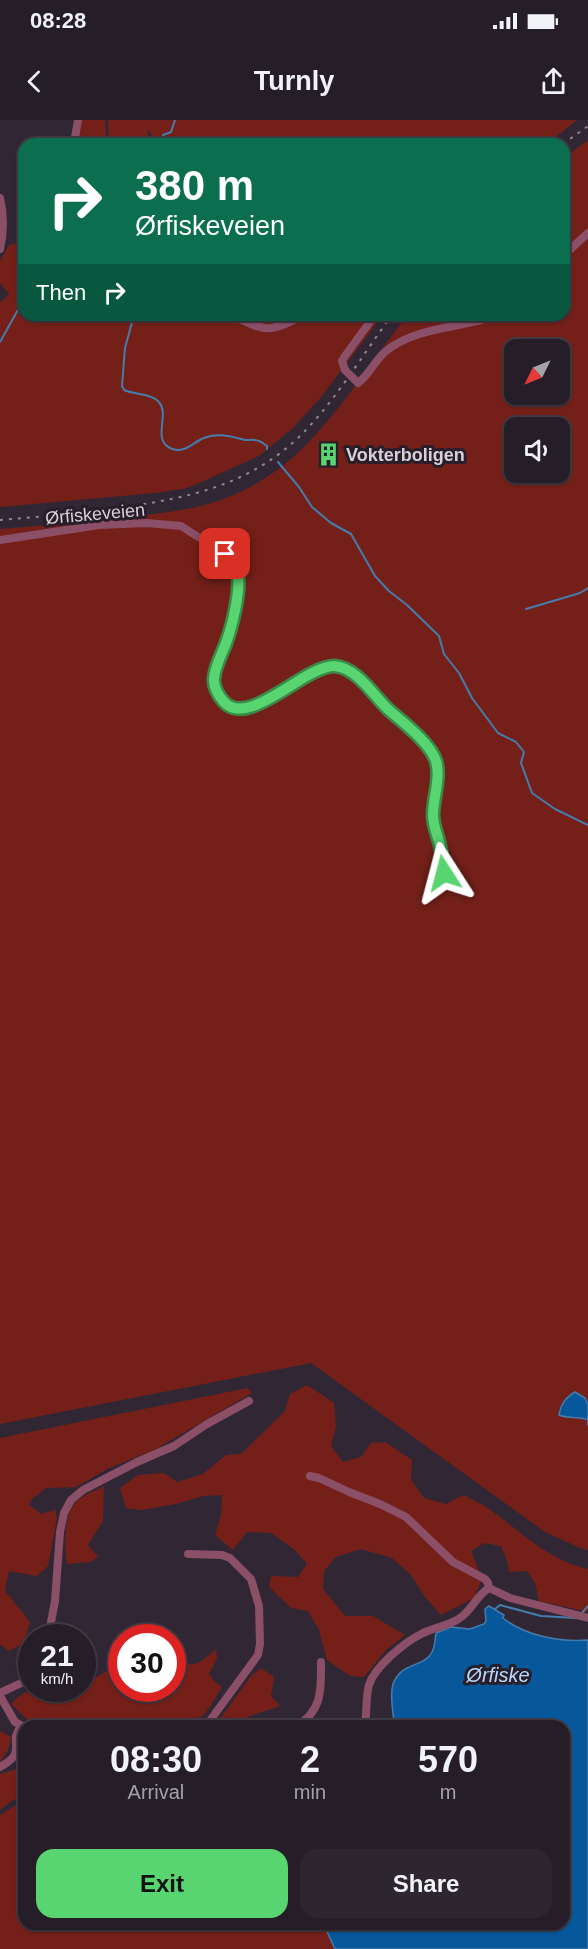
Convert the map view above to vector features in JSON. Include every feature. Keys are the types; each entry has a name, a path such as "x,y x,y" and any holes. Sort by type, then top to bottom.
{"street":[{"path":"75,138 78,120"},
{"path":"0,198 3,211 3,235 0,249"},
{"path":"570,250 588,233"},
{"path":"243,321 267,329 290,321"},
{"path":"371,321 342,362 345,370 358,383 365,378 379,357 399,342 424,333 476,321"},
{"name":"Ørfiskeveien","path":"0,540 99,525 146,522 181,526 225,554 233,562 238,576 232,626 214,678 216,690 229,706 243,708 260,703 310,673 335,666 362,681 410,728 431,751 436,762 434,823 444,873"},
{"path":"51,1624 55,1601 60,1532 64,1513 71,1500 83,1490 174,1446 207,1424 249,1401"},
{"path":"310,1476 406,1517 453,1562 485,1579 492,1590 510,1598 583,1616"},
{"path":"188,1554 196,1552 230,1558 251,1579 259,1606 258,1655 210,1720"},
{"path":"366,1720 370,1683 380,1667 399,1649 422,1634 460,1619 471,1609 483,1592 492,1590"},
{"path":"304,1720 319,1702 321,1662"},
{"path":"18,1685 0,1694 18,1724"},
{"path":"0,1767 14,1757 18,1731"}],"shaded area":[{"path":"81,120 105,120 106,138 76,138"},
{"path":"108,120 577,120 554,138 153,138 148,129 148,138 109,138"},
{"path":"588,140 588,1405 585,1398 568,1418 577,1416 588,1420 588,1550 545,1532 311,1363 0,1424 0,529 179,510 229,497 271,475 290,460 321,429 403,321 570,321 570,154"},
{"path":"18,243 18,321 378,321 321,397 293,428 259,456 188,488 0,507 0,303 9,294 0,283 0,261 9,245"},
{"path":"307,1385 334,1403 336,1427 331,1446 343,1462 361,1457 371,1443 385,1442 412,1460 411,1480 424,1498 446,1504 463,1495 488,1508 547,1552 588,1569 588,1612 539,1601 535,1583 527,1571 509,1572 501,1546 484,1543 471,1551 482,1579 474,1598 441,1615 425,1597 411,1575 392,1558 361,1549 336,1557 324,1571 323,1589 345,1616 373,1616 405,1635 386,1650 364,1677 350,1676 327,1660 319,1630 308,1611 291,1608 269,1587 271,1576 298,1577 307,1564 294,1549 271,1533 247,1532 233,1550 215,1535 221,1515 222,1495 203,1496 142,1510 126,1508 120,1488 138,1475 164,1473 177,1482 203,1474 226,1455 241,1454 285,1411 290,1394"},
{"path":"248,1388 252,1393 154,1450 107,1469 76,1487 46,1488 32,1499 29,1505 41,1514 55,1510 57,1518 48,1566 37,1576 9,1571 5,1591 30,1622 29,1624 18,1624 18,1646 9,1651 0,1644 0,1438"},
{"path":"104,1486 103,1521 88,1545 98,1557 90,1562 67,1564 66,1532 71,1509 81,1498"},
{"path":"216,1649 217,1659 209,1674 222,1687 205,1714 195,1720 28,1720 11,1704 18,1697 18,1702 96,1702 96,1677 108,1669 108,1702 186,1702 186,1664 197,1663"},
{"path":"261,1668 274,1677 271,1696 280,1706 249,1716 246,1720 219,1720 251,1676"},
{"path":"0,1731 11,1737 8,1750 0,1762"},
{"path":"18,1769 18,1798 0,1810 0,1774"},
{"path":"18,1804 18,1930 326,1930 335,1949 0,1949 0,1815"}],"water":[{"path":"575,1392 585,1398 588,1405 588,1420 559,1415 564,1402"},
{"name":"Ørfiske","path":"489,1606 504,1615 503,1618 512,1624 532,1633 555,1639 588,1640 588,1949 335,1949 326,1930 570,1930 570,1720 393,1720 391,1694 397,1677 407,1668 428,1657 434,1648 436,1633 451,1627 470,1629 484,1624 485,1609"}],"waterway":[{"path":"164,138 163,135 171,132 175,120"},
{"path":"0,342 18,310"},
{"path":"132,321 125,348 122,386 124,390 151,397 159,402 163,413 162,439 165,444 170,448 180,450 209,436 219,435 257,440 267,446 267,449"},
{"path":"278,462 312,507 331,523 351,534 375,576 439,636 444,654 459,673 472,698 498,733 516,742 524,752 521,763 532,793 555,809 588,825"},
{"path":"526,609 580,593 588,588"},
{"path":"588,1417 588,1425"},
{"path":"495,1609 500,1605 541,1616 576,1618"},
{"path":"582,1613 588,1606"}],"railway":[{"path":"570,139 588,126"},
{"path":"0,520 144,504 194,494 241,477 263,465 304,432 339,390 388,321"}],"place":[{"name":"Vokterboligen","path":"328,455"}],"route":[{"path":"225,554 233,562 238,576 232,626 214,678 216,690 223,701 229,706 243,708 260,703 310,673 335,666 356,676 410,728 431,751 436,762 437,776 433,813 444,873"}]}
